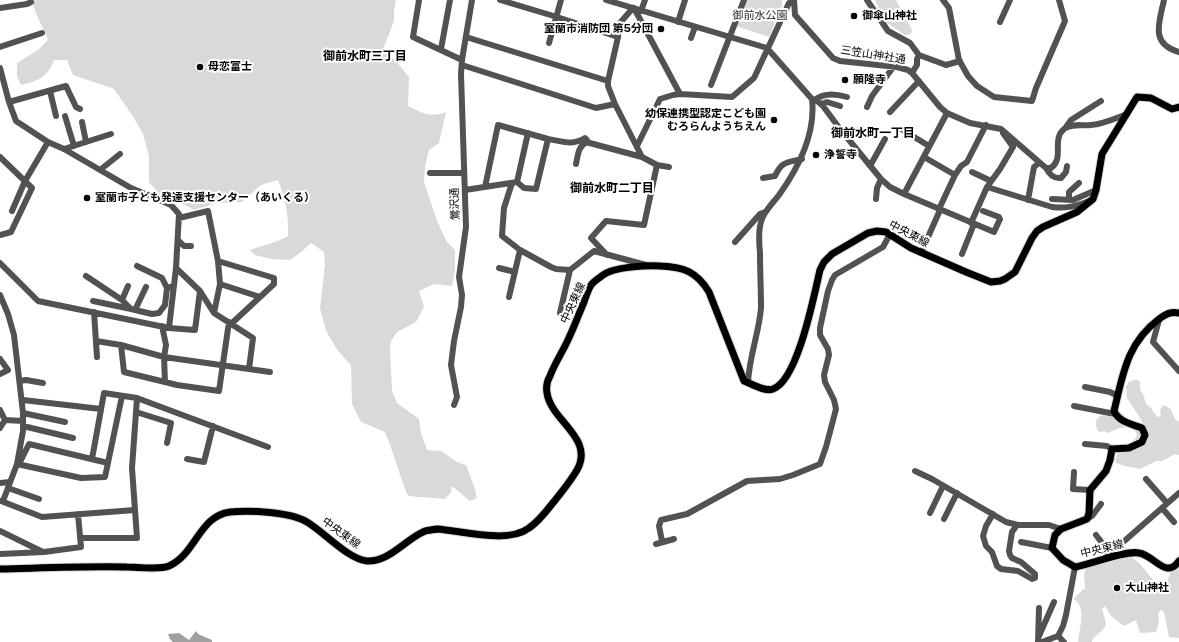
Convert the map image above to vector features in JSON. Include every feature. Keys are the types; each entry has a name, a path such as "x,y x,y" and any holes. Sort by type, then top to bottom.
{"main road":[{"name":"中央東線","path":"0,569 168,567 183,556 207,524 216,516 230,512 294,515 308,522 354,557 365,560 374,560 390,554 423,532 430,530 437,529 497,536 508,536 521,533 528,529 545,513 575,474 580,461 582,453 577,440 549,402 547,388 550,375 567,343 589,289 595,281 610,270 647,266 668,266 692,272 705,285 709,292 743,380 767,390 772,390 782,382 798,353 820,270 827,258 868,233 877,231 886,232 921,253 987,280 995,282 1000,281 1015,272 1037,231 1077,212 1091,201 1096,190 1102,154 1137,97 1151,98 1172,109 1179,107"},
{"path":"1052,548 1056,535 1061,529 1087,520 1090,513 1090,490 1106,471 1112,449 1129,448 1142,442 1145,435 1142,428 1122,421 1114,411 1125,368 1133,348 1151,324 1170,312 1179,313"},
{"name":"中央東線","path":"1052,548 1063,560 1075,567 1122,554 1138,552 1168,569 1173,567 1179,561"}],"street":[{"path":"419,0 413,37 441,50 462,63 596,108 615,104"},
{"path":"441,50 450,0"},
{"name":"鶯沢通","path":"454,405 457,397 451,365 461,306 462,295 459,277 465,237 465,190 461,81 462,63 472,0"},
{"path":"500,0 618,37"},
{"path":"548,43 561,0"},
{"path":"606,0 767,48 813,100 821,104 840,130 870,166 881,179 890,186 904,194 973,224 994,232 996,231 1000,219 999,217 983,211"},
{"path":"633,0 632,8 619,24 618,37 608,86 615,104 642,157"},
{"path":"641,11 645,0"},
{"path":"678,22 685,0"},
{"path":"711,86 744,0"},
{"path":"636,146 660,99 680,94 732,97 754,78 789,3 794,0"},
{"name":"三笠山神社通","path":"794,0 795,15 831,57 840,62 894,66 908,70 947,113 970,123 999,127"},
{"path":"867,0 888,31 910,43 919,55 946,65 960,61"},
{"path":"943,0 949,8 960,61 968,76 982,90 994,97 1032,101 1065,21 1059,0"},
{"path":"1000,22 1010,0"},
{"path":"1164,0 1158,31 1160,39 1166,47 1179,52"},
{"path":"0,8 27,4 31,2"},
{"path":"632,8 680,94"},
{"path":"691,38 695,27"},
{"path":"0,47 42,33"},
{"path":"466,36 608,81"},
{"path":"912,73 917,65 919,55"},
{"path":"867,106 872,96 894,66"},
{"path":"0,68 9,102 16,121 48,142 64,149 131,188 171,205 178,214 176,268 166,327 164,357 165,382"},
{"path":"890,112 918,81"},
{"path":"9,102 66,86 76,107 80,109"},
{"path":"50,91 56,116"},
{"path":"813,100 835,93 847,97"},
{"path":"748,382 750,363 758,330 761,308 760,231 762,217 787,183 802,159 812,122 813,100"},
{"path":"1046,168 1051,168 1057,163 1058,138 1061,132 1072,120 1101,101"},
{"path":"821,104 827,102 840,106"},
{"path":"904,194 947,113"},
{"path":"1066,127 1093,125 1127,114"},
{"path":"65,116 74,146"},
{"path":"82,122 86,142"},
{"path":"921,253 954,175 961,166 967,162 986,125"},
{"path":"485,187 498,126 548,139 572,143 578,142 585,138 587,140 586,142 642,157 657,165 669,167"},
{"path":"999,127 1007,132 1038,163 1046,168 1050,174 1057,178 1061,178 1066,172 1067,166"},
{"path":"962,254 987,187 1013,147 999,127"},
{"path":"901,129 929,146"},
{"path":"528,133 514,183 504,208 502,236 520,250 556,269 570,270"},
{"path":"64,149 111,134"},
{"path":"465,190 514,183 524,188 536,189 548,139"},
{"path":"870,166 885,139"},
{"path":"12,210 25,181 48,142"},
{"path":"576,164 580,148 582,144 586,142"},
{"path":"100,170 120,154"},
{"path":"0,157 32,188 11,232 0,234"},
{"path":"924,157 954,175"},
{"path":"763,178 775,176 779,167 783,164 802,159"},
{"path":"1028,200 1034,167 1038,163"},
{"path":"607,255 591,238 606,221 644,225 657,165"},
{"path":"972,172 991,181"},
{"path":"430,173 464,173"},
{"path":"876,199 877,188 881,179"},
{"path":"1069,200 1069,192 1079,183"},
{"path":"987,187 1052,207 1071,208 1091,201"},
{"path":"1052,199 1072,200 1096,190"},
{"path":"179,218 208,211 218,261 220,284 214,313"},
{"path":"735,242 760,214 767,211"},
{"path":"674,539 659,542 658,526 661,520 687,514 747,481 780,478 793,475 820,464 836,409 834,400 825,382 824,375 829,355 828,349 820,335 820,328 830,284 836,275 882,247 890,234"},
{"path":"178,240 184,246 191,246"},
{"path":"509,297 520,250"},
{"path":"560,313 570,270 594,251 647,266"},
{"path":"121,345 124,372 177,385 219,392 230,323 274,284 274,278 218,261"},
{"path":"0,263 38,301 166,327 195,330 200,291"},
{"path":"93,301 152,314 159,313 165,305 167,288 162,278 137,266"},
{"path":"176,268 200,291 214,313 253,338 249,369"},
{"path":"499,268 515,272"},
{"path":"86,276 122,300 133,310"},
{"path":"220,284 260,297"},
{"path":"122,300 128,286"},
{"path":"167,288 174,286"},
{"path":"133,310 146,287"},
{"path":"0,295 13,329 20,381 23,424 18,465"},
{"path":"94,312 97,357"},
{"path":"1159,319 1153,342 1179,371"},
{"path":"96,341 121,345 164,357 270,372"},
{"path":"0,359 8,370 0,374"},
{"path":"20,381 26,380 43,383"},
{"path":"1085,387 1110,392 1118,396"},
{"path":"92,459 104,393 138,398 268,447"},
{"path":"18,465 81,478 105,477 122,396"},
{"path":"81,538 137,538 132,461 138,398"},
{"path":"22,400 101,409"},
{"path":"1074,406 1115,414"},
{"path":"0,410 5,420"},
{"path":"136,412 171,423 167,443"},
{"path":"23,413 65,422"},
{"path":"5,420 73,438"},
{"path":"0,428 5,420"},
{"path":"186,459 204,462 213,426"},
{"path":"108,463 29,444 2,501 42,517 135,510"},
{"path":"1085,444 1107,446 1112,449"},
{"path":"915,471 957,493 1006,522 1017,524 1049,525 1061,529"},
{"path":"1074,472 1073,489 1090,490"},
{"path":"1146,479 1174,522"},
{"path":"0,483 9,485 39,499"},
{"path":"930,513 943,486"},
{"path":"944,519 957,493"},
{"path":"1104,560 1179,493"},
{"path":"1087,520 1101,504"},
{"path":"0,554 44,552 81,547 78,514"},
{"path":"993,514 986,526 983,536 986,546 992,552 997,566 1001,569 1018,570 1032,579 1035,578 1035,574 1010,555 1009,551 1012,532 1017,524"},
{"path":"0,531 44,552"},
{"path":"1096,535 1106,548 1115,549"},
{"path":"1021,542 1052,548"},
{"path":"1058,636 1066,615 1075,567"},
{"path":"1040,640 1054,602"},
{"path":"1039,608 1040,640"},
{"path":"1040,640 1058,636"},
{"path":"1058,636 1064,642"}],"green space":[{"path":"32,0 396,0 394,21 382,52 395,60 409,77 408,106 422,113 431,115 446,112 439,143 429,150 425,167 424,182 437,221 447,242 455,250 455,271 452,286 434,284 419,291 424,307 416,322 397,332 391,341 392,390 397,403 419,419 421,433 427,450 441,451 457,462 466,465 477,498 470,501 452,486 451,492 445,499 408,496 385,432 361,422 352,404 351,365 338,351 326,331 320,308 325,265 324,252 311,243 290,260 271,259 255,255 250,250 288,236 286,207 278,180 261,185 242,202 216,203 194,210 174,199 158,193 149,182 149,156 143,134 114,89 73,75 67,60 54,60 45,75 37,80 21,85 17,76 17,63 38,50 48,40"},
{"name":"御前水公園","path":"746,0 782,0 782,6 769,37 736,26"},
{"path":"875,0 896,0 912,30 911,34 905,35 884,21"},
{"path":"1134,380 1140,382 1140,390 1146,404 1151,408 1157,417 1161,416 1160,410 1163,405 1170,408 1175,419 1179,422 1179,455 1175,454 1162,461 1156,461 1140,469 1116,463 1117,455 1137,436 1136,432 1130,427 1119,428 1108,433 1104,431 1099,432 1096,424 1098,418 1103,416 1111,417 1117,411 1123,414 1128,425 1142,425 1142,421 1127,398 1126,386 1129,382"},
{"path":"1179,554 1179,638 1169,637 1164,612 1161,610 1158,613 1159,622 1156,632 1140,633 1136,620 1124,626 1111,616 1105,606 1102,609 1106,625 1105,627 1092,640 1092,642 1078,642 1081,625 1081,613 1078,603 1074,599 1085,588 1084,574 1086,567 1128,557 1132,558 1142,566 1156,583 1167,581"}],"shaded area":[{"path":"196,631 198,634 212,640 212,642 173,642 168,634 179,633 189,640"}],"place":[{"name":"御傘山神社","path":"854,16"},
{"name":"室蘭市消防団 第5分団","path":"661,29"},
{"name":"母恋富士","path":"200,67"},
{"name":"願隆寺","path":"845,80"},
{"name":"幼保連携型認定こども園 むろらんようちえん","path":"774,120"},
{"name":"浄誓寺","path":"816,155"},
{"name":"室蘭市子ども発達支援センター（あいくる）","path":"87,198"},
{"name":"大山神社","path":"1117,588"}],"district":[{"name":"御前水町三丁目","path":"365,56"},
{"name":"御前水町一丁目","path":"873,133"},
{"name":"御前水町二丁目","path":"612,188"}]}
